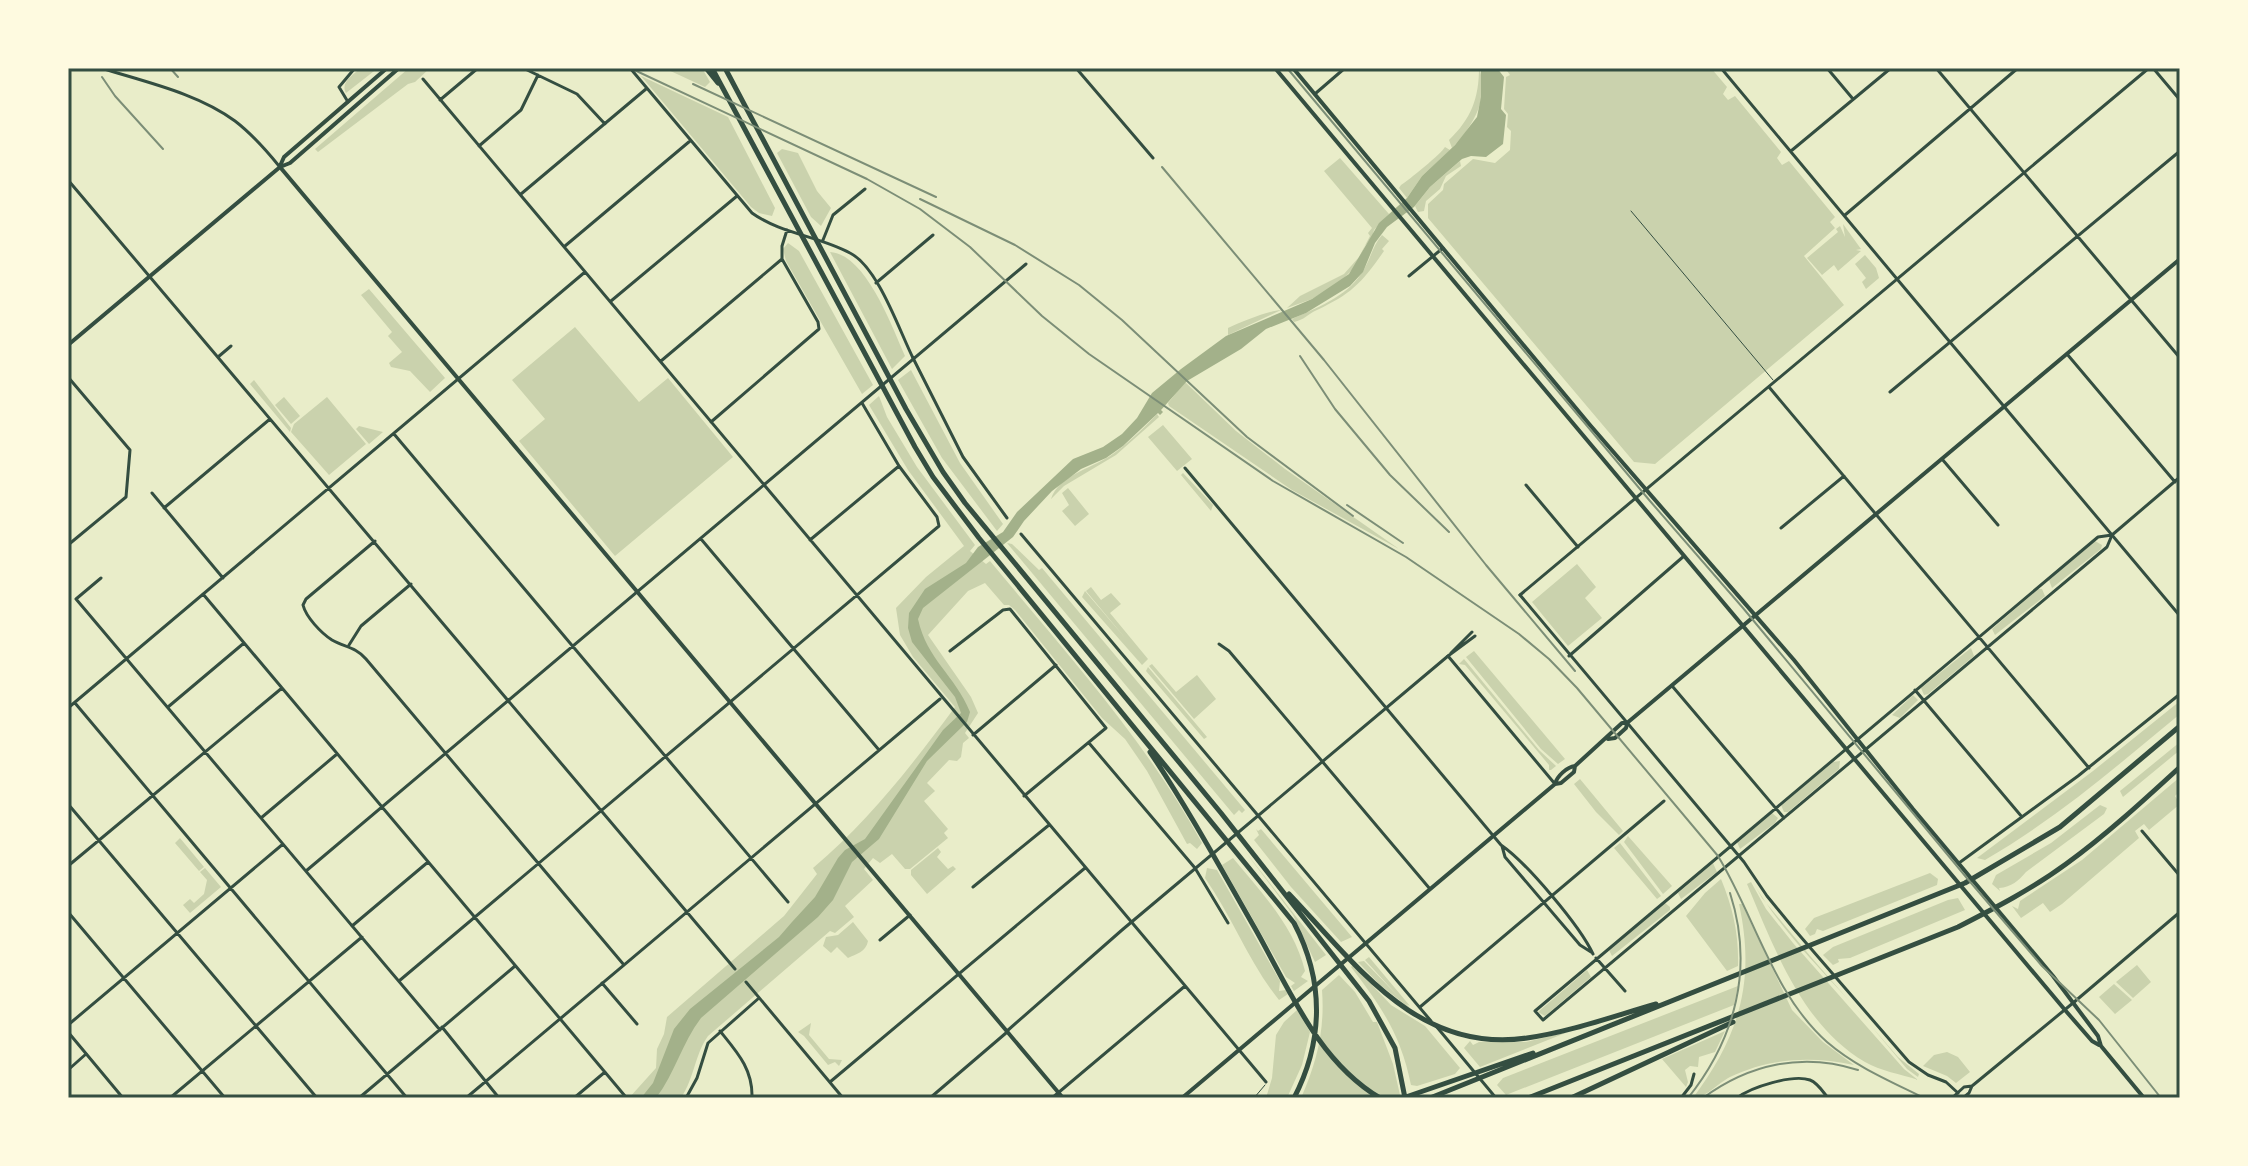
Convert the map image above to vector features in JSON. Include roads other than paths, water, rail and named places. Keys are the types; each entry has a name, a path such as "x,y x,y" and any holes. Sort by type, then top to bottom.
{"highway":[{"path":"706,68 723,88"},
{"path":"712,68 933,477 979,538 1294,923 1311,961 1317,1004 1311,1057 1294,1098"},
{"path":"727,68 898,395 943,472 1356,984 1392,1041 1400,1064 1403,1098 1565,1043 1935,896 1994,867 2060,827 2180,726"},
{"path":"1134,728 1170,782 1314,1033 1334,1061 1358,1084 1380,1098"},
{"path":"1571,1098 1722,1025 1958,927 2019,895 2106,833 2180,767"},
{"path":"1269,873 1377,987 1407,1012 1452,1033 1488,1040 1544,1035 1684,997"},
{"path":"1529,1098 1722,1025"},
{"path":"1432,1098 1504,1065"}],"main road":[{"path":"280,167 284,157 387,68"},
{"path":"68,345 280,167 290,163 399,68"},
{"path":"1275,68 2065,1010 2092,1041 2101,1046 2144,1098"},
{"path":"1293,68 1397,196 1756,615 2073,1003 2098,1036 2101,1046"},
{"path":"280,167 1063,1098"},
{"path":"1182,1098 1493,835 1555,784 1561,783 1574,772 1575,766 1608,739 1615,738 1627,723 2180,259"}],"street":[{"path":"101,68 222,112 254,137 280,167"},
{"path":"348,102 339,87 355,68"},
{"path":"440,100 478,68"},
{"path":"523,68 577,94 605,124"},
{"path":"630,68 756,216 850,252 859,259 876,283 963,457 1007,518"},
{"path":"1076,68 1153,158"},
{"path":"1316,93 1345,68"},
{"path":"1721,68 2180,616"},
{"path":"1827,68 1853,99"},
{"path":"1791,151 1891,68"},
{"path":"1936,68 2180,358"},
{"path":"1845,215 2018,68"},
{"path":"1958,1093 1946,1082 1928,1075 1909,1062 1776,907 1730,846 1520,595 2151,68 2180,100"},
{"path":"479,146 521,110 538,75"},
{"path":"423,79 1266,1082"},
{"path":"521,194 646,89"},
{"path":"565,246 690,141"},
{"path":"1890,392 2180,151"},
{"path":"68,180 735,969"},
{"path":"822,242 833,215 865,189"},
{"path":"611,301 737,196"},
{"path":"711,422 816,334 819,325 782,259 781,250 787,230"},
{"path":"876,283 933,235"},
{"path":"1409,276 1443,248"},
{"path":"661,361 782,259"},
{"path":"306,871 1026,264"},
{"path":"68,708 586,271"},
{"path":"218,357 231,346"},
{"path":"2067,354 2175,482"},
{"path":"68,377 130,450 126,497 68,545"},
{"path":"1769,387 2089,768"},
{"path":"399,981 940,524 899,466 862,403"},
{"path":"164,508 270,419"},
{"path":"393,433 788,902"},
{"path":"1942,459 1998,525"},
{"path":"810,540 899,466"},
{"path":"1185,468 1501,845 1551,897 1586,939 1593,954"},
{"path":"1781,528 1844,476"},
{"path":"2112,535 2098,537 1535,1011 1543,1020 2107,547 2112,535 2180,477"},
{"path":"1526,485 1578,547"},
{"path":"152,493 223,578"},
{"path":"1021,534 1496,1098"},
{"path":"701,539 879,750"},
{"path":"375,541 306,599 304,610 327,636 349,646 366,659 624,965"},
{"path":"1569,656 1685,556"},
{"path":"101,578 76,599 499,1098"},
{"path":"349,646 358,629 411,584"},
{"path":"203,594 625,1096"},
{"path":"950,651 1008,608 1106,728 1024,796"},
{"path":"930,1098 1131,922 1474,634"},
{"path":"168,707 244,643"},
{"path":"1219,644 1229,651 1430,889"},
{"path":"1448,656 1555,784"},
{"path":"973,735 1056,665"},
{"path":"1672,686 1784,818"},
{"path":"68,866 282,688"},
{"path":"1915,690 2022,817"},
{"path":"1959,863 2089,768 2180,694"},
{"path":"466,1098 941,698"},
{"path":"75,702 407,1098"},
{"path":"1088,742 1195,868 1228,923"},
{"path":"261,818 337,754"},
{"path":"1420,1007 1664,801"},
{"path":"68,804 317,1098"},
{"path":"973,887 1049,825"},
{"path":"2142,831 2180,876"},
{"path":"68,1025 283,844"},
{"path":"1501,845 1505,857 1580,945 1597,958 1625,991"},
{"path":"352,926 428,862"},
{"path":"830,1082 1085,868"},
{"path":"1672,895 1681,904"},
{"path":"68,912 225,1098"},
{"path":"1963,1098 1972,1086 2180,912"},
{"path":"880,940 910,915"},
{"path":"170,1098 362,937"},
{"path":"359,1098 515,966"},
{"path":"746,982 843,1098"},
{"path":"602,983 637,1024"},
{"path":"1052,1098 1185,986"},
{"path":"686,1098 697,1078 706,1045 759,998"},
{"path":"720,1031 745,1062 751,1079 752,1098"},
{"path":"68,1032 123,1098"},
{"path":"68,1070 86,1054"},
{"path":"574,1098 605,1072"},
{"path":"1681,1098 1691,1085 1694,1074"},
{"path":"1737,1098 1766,1085 1806,1079 1815,1083 1828,1098"},
{"path":"1952,1098 1964,1087 1972,1086"}],"lane":[{"path":"1631,211 1775,382"},
{"path":"1254,1098 1266,1082"}],"tram line":[{"path":"1287,68 1966,877 2042,966 2099,1020 2161,1098"}],"railway":[{"path":"170,68 178,77"},
{"path":"630,68 867,179 920,209 970,247 1042,316 1089,354 1273,481 1406,557 1519,634 1577,688 1718,856 1766,954 1808,1023 1850,1059 1924,1098"},
{"path":"102,77 163,149"},
{"path":"693,84 936,197"},
{"path":"1162,167 1324,360 1486,565 1575,671"},
{"path":"920,199 1015,245 1079,285 1122,320 1247,437 1353,516"},
{"path":"1300,356 1335,409 1390,475 1449,532"},
{"path":"1347,505 1403,543"},
{"path":"1688,1098 1718,1051 1736,1001 1740,948 1730,893"},
{"path":"1703,1098 1739,1077 1777,1064 1817,1062 1858,1070"}]}
